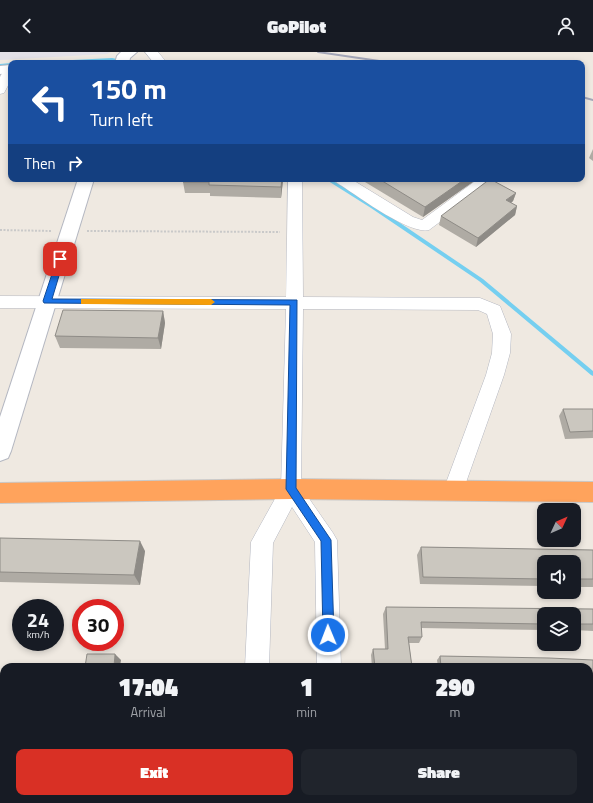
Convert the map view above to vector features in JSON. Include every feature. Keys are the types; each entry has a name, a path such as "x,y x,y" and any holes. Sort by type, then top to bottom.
{"highway":[{"path":"0,493 291,489 593,492"}],"street":[{"path":"150,52 158,60"},
{"path":"0,90 7,69"},
{"path":"0,451 85,182"},
{"path":"257,663 262,542 291,489 296,232 295,182"},
{"path":"346,182 408,221 424,226 483,182"},
{"path":"0,302 294,302 480,304 494,310 502,334 501,352 495,375 453,491"},
{"path":"291,489 326,540 329,663"}],"path":[{"path":"0,230 296,232"}],"shaded area":[{"path":"0,52 111,52 107,54 0,60"}],"building":[{"path":"209,182 282,182 281,187 209,185"},
{"path":"384,182 461,182 425,207"},
{"path":"486,182 496,182 516,193 506,200 517,206 478,238 441,216"},
{"path":"63,310 163,311 158,338 55,336"},
{"path":"563,409 593,409 593,431 570,432"},
{"path":"0,538 140,541 134,575 0,572"},
{"path":"421,547 593,550 593,579 581,579 581,555 537,555 537,579 423,577"},
{"path":"386,607 537,608 537,624 421,622 422,637 408,637 411,663 375,663 373,649 388,649"},
{"path":"581,609 593,609 593,624 581,624"},
{"path":"87,654 115,654 114,663 86,663"},
{"path":"440,656 593,660 593,663 441,663"}],"waterway":[{"path":"92,60 118,60"},
{"path":"0,65 8,64"},
{"path":"332,182 373,207 481,280 593,374"}],"railway":[{"path":"318,52 373,60"},
{"path":"585,98 593,100"}],"slow traffic":[{"path":"84,302 211,302"}],"route":[{"path":"60,259 47,301 294,302 291,489 326,540 328,635"}]}
